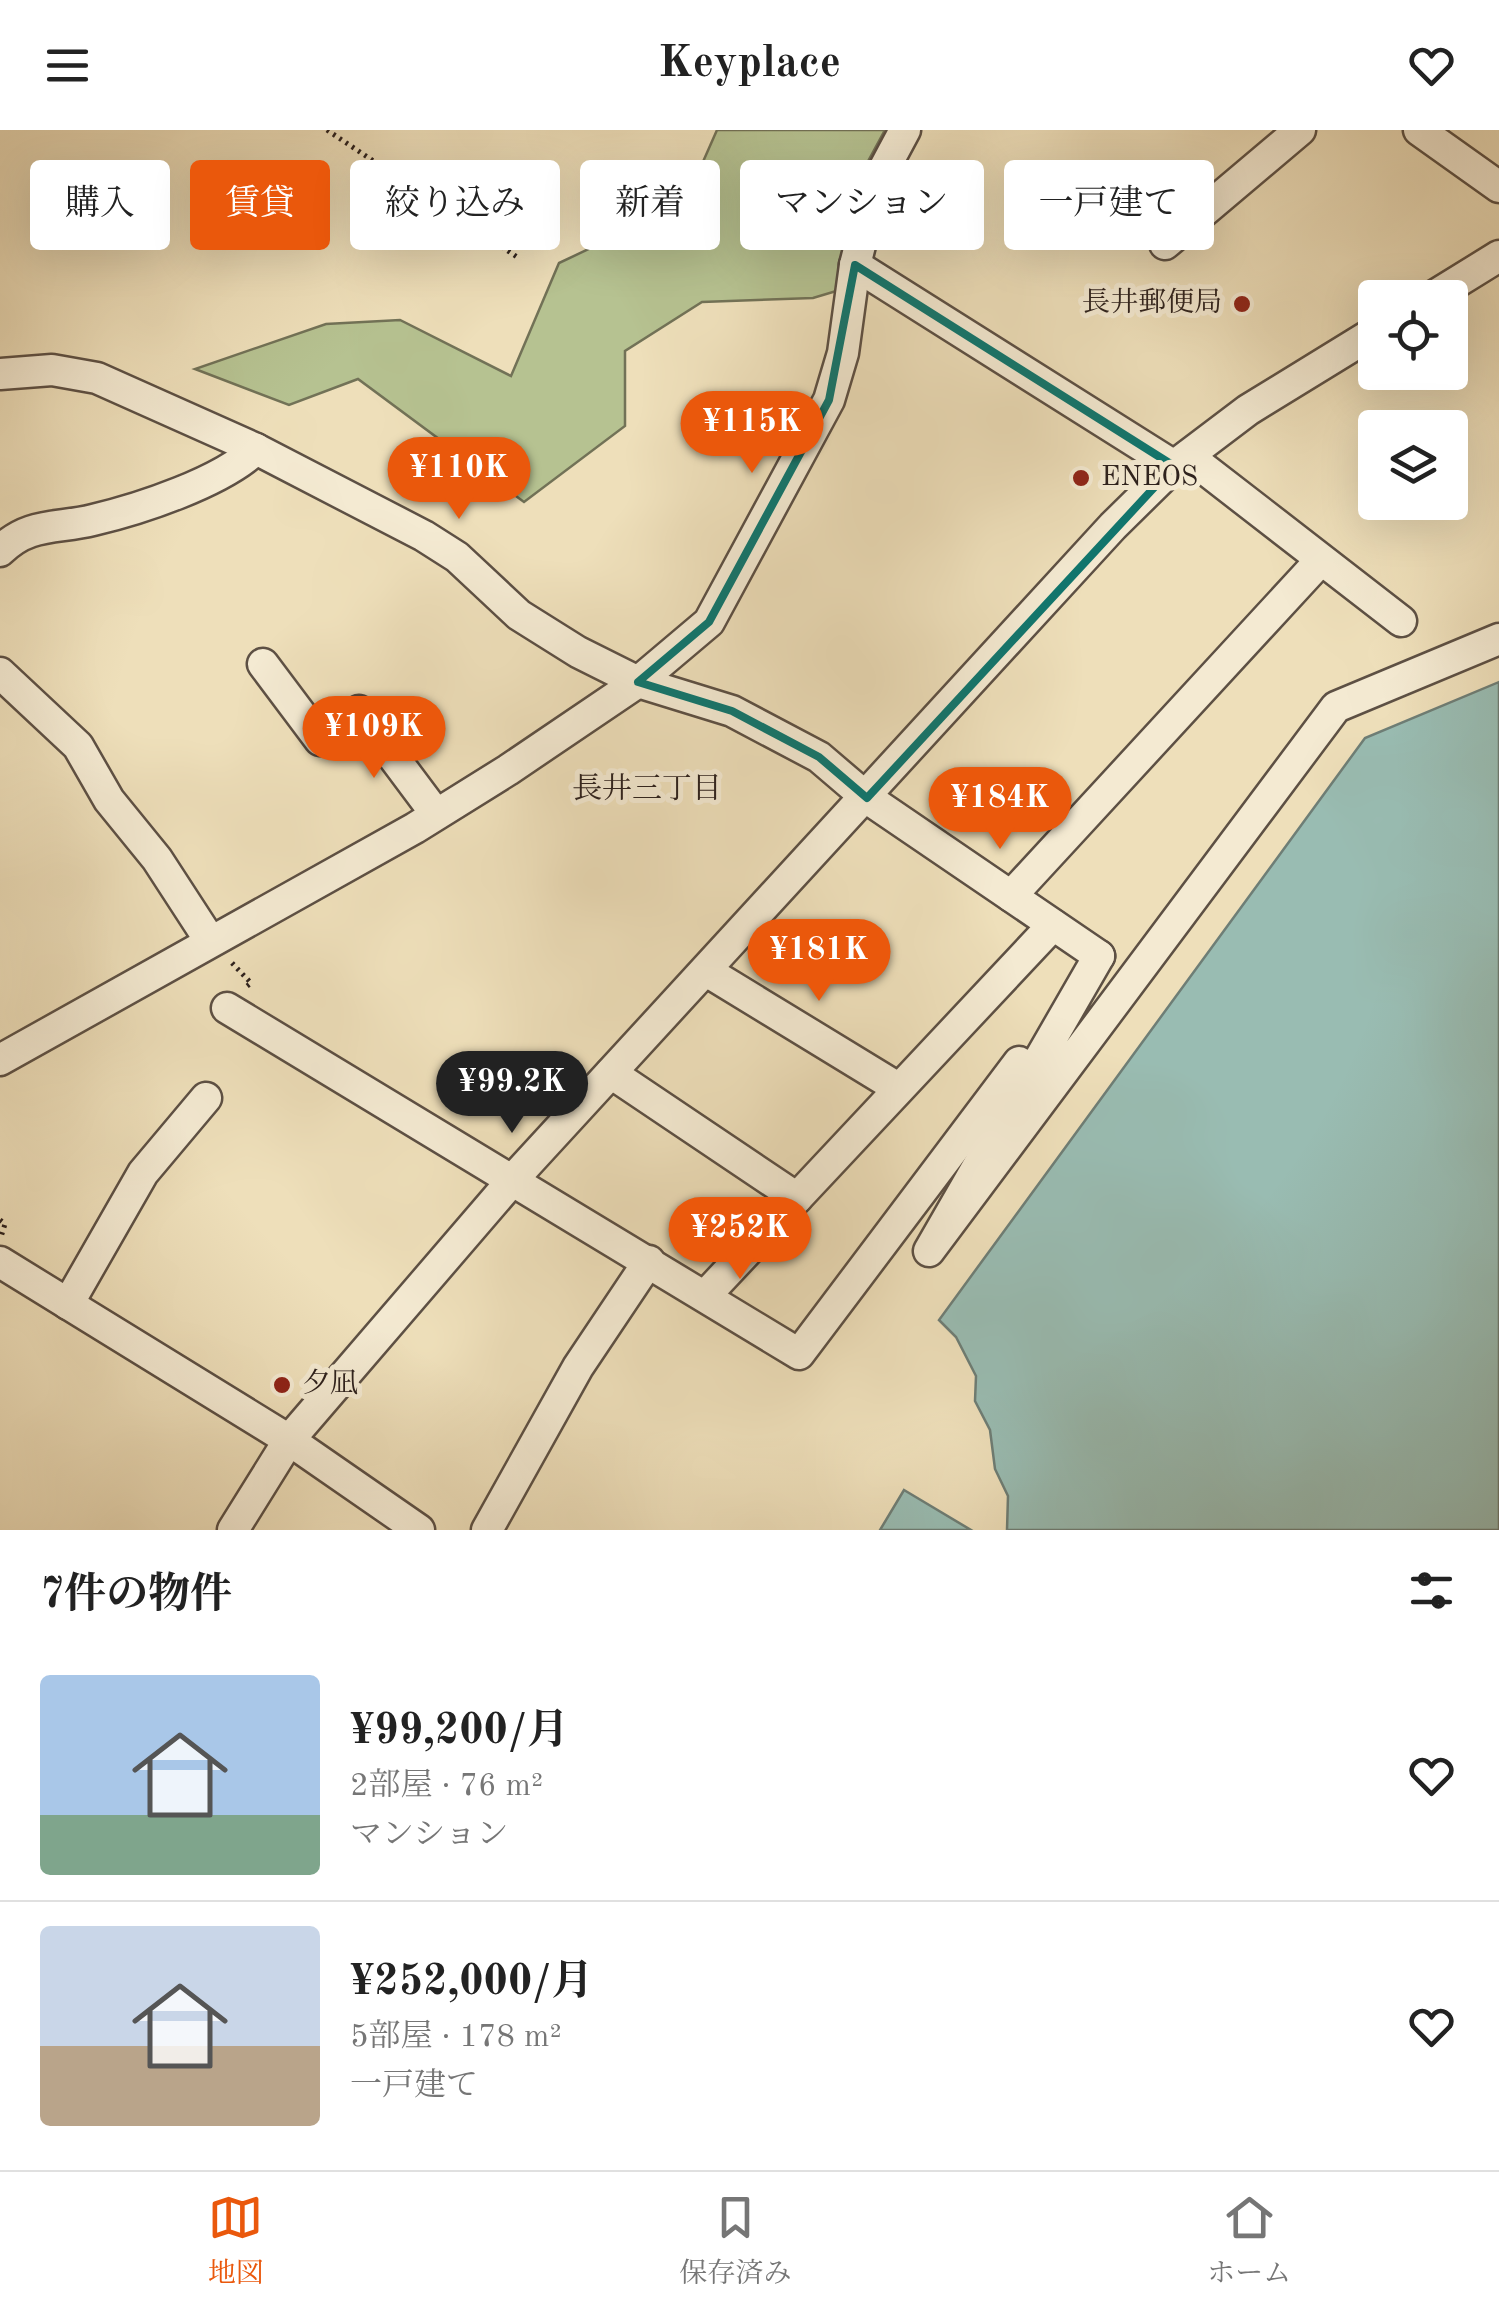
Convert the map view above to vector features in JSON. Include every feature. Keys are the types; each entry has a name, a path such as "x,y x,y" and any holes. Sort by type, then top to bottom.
{"street":[{"path":"0,1060 436,814 638,682 708,622 829,400 875,186 906,130"},
{"path":"1214,203 1300,130"},
{"path":"1419,130 1499,186"},
{"path":"1460,280 1499,256"},
{"path":"855,265 1181,461 1401,622"},
{"path":"234,1530 289,1440 513,1180 868,798 1113,526 1181,461 1248,410 1358,342"},
{"path":"0,374 52,370 97,378 256,449 424,536 457,557 520,614 638,682 732,711 819,757 868,798 1099,956"},
{"path":"0,551 40,525 91,521 206,481 243,462 256,449"},
{"path":"1011,896 1319,562"},
{"path":"1099,956 929,1250 1336,707 1499,639"},
{"path":"264,664 320,740 359,711 436,814"},
{"path":"0,673 78,746 109,800 157,859 209,939"},
{"path":"705,1296 1053,925"},
{"path":"227,1008 799,1354 1099,956"},
{"path":"708,972 898,1088"},
{"path":"611,1073 797,1198"},
{"path":"68,1304 143,1174 206,1098"},
{"path":"487,1530 578,1367 648,1261"},
{"path":"0,1262 289,1440 418,1530"}],"path":[{"path":"327,130 517,257"},
{"path":"209,939 251,982 227,1008"},
{"path":"0,1220 4,1224 0,1240"}],"highlighted area":[{"path":"855,265 1174,466 867,798 819,757 732,711 638,682 709,622 829,400"}],"green space":[{"path":"717,130 885,130 869,160 740,160 740,250 864,250 863,283 813,298 702,302 625,351 625,426 524,502 358,379 289,405 195,369 326,324 400,320 511,376 559,263 587,250 720,250 720,160 704,160"}],"water":[{"path":"1499,682 1499,1530 1007,1530 1008,1496 995,1469 990,1430 975,1401 976,1376 956,1337 939,1320 1365,738"},
{"path":"904,1490 971,1530 880,1530"}],"place":[{"name":"長井郵便局","path":"1242,304"},
{"name":"ENEOS","path":"1081,478"},
{"name":"夕凪","path":"282,1385"}],"district":[{"name":"長井三丁目","path":"647,790"}]}
